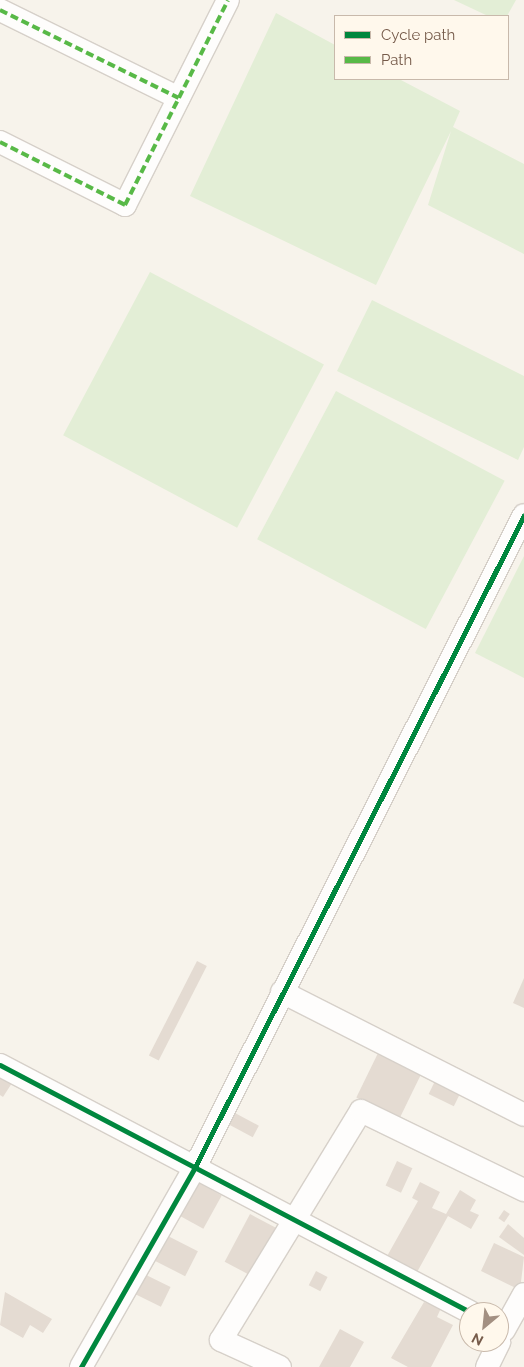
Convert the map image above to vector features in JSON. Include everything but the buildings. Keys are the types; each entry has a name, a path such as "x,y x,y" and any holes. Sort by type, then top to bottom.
{"street":[{"path":"0,142 124,205 228,0"},
{"path":"0,10 178,98"},
{"path":"81,1367 195,1167 524,514"},
{"path":"282,992 524,1114"},
{"path":"0,1065 459,1306"},
{"path":"280,1367 221,1340 361,1111 524,1190"},
{"path":"509,1320 524,1294"},
{"path":"487,1367 493,1352"}],"green space":[{"path":"454,0 516,0 508,15 486,15"},
{"path":"276,13 334,44 334,80 401,80 460,111 453,127 524,164 524,254 428,205 451,131 376,285 190,196"},
{"path":"150,272 324,364 237,528 63,435"},
{"path":"372,300 524,376 524,447 518,460 337,371"},
{"path":"336,391 505,481 426,629 257,539"},
{"path":"524,556 524,678 475,653"}],"marked path":[{"path":"0,142 125,205 228,0"},
{"path":"0,10 179,98"}],"cycle path":[{"path":"81,1367 195,1167 524,515"},
{"path":"0,1065 459,1306"}]}
